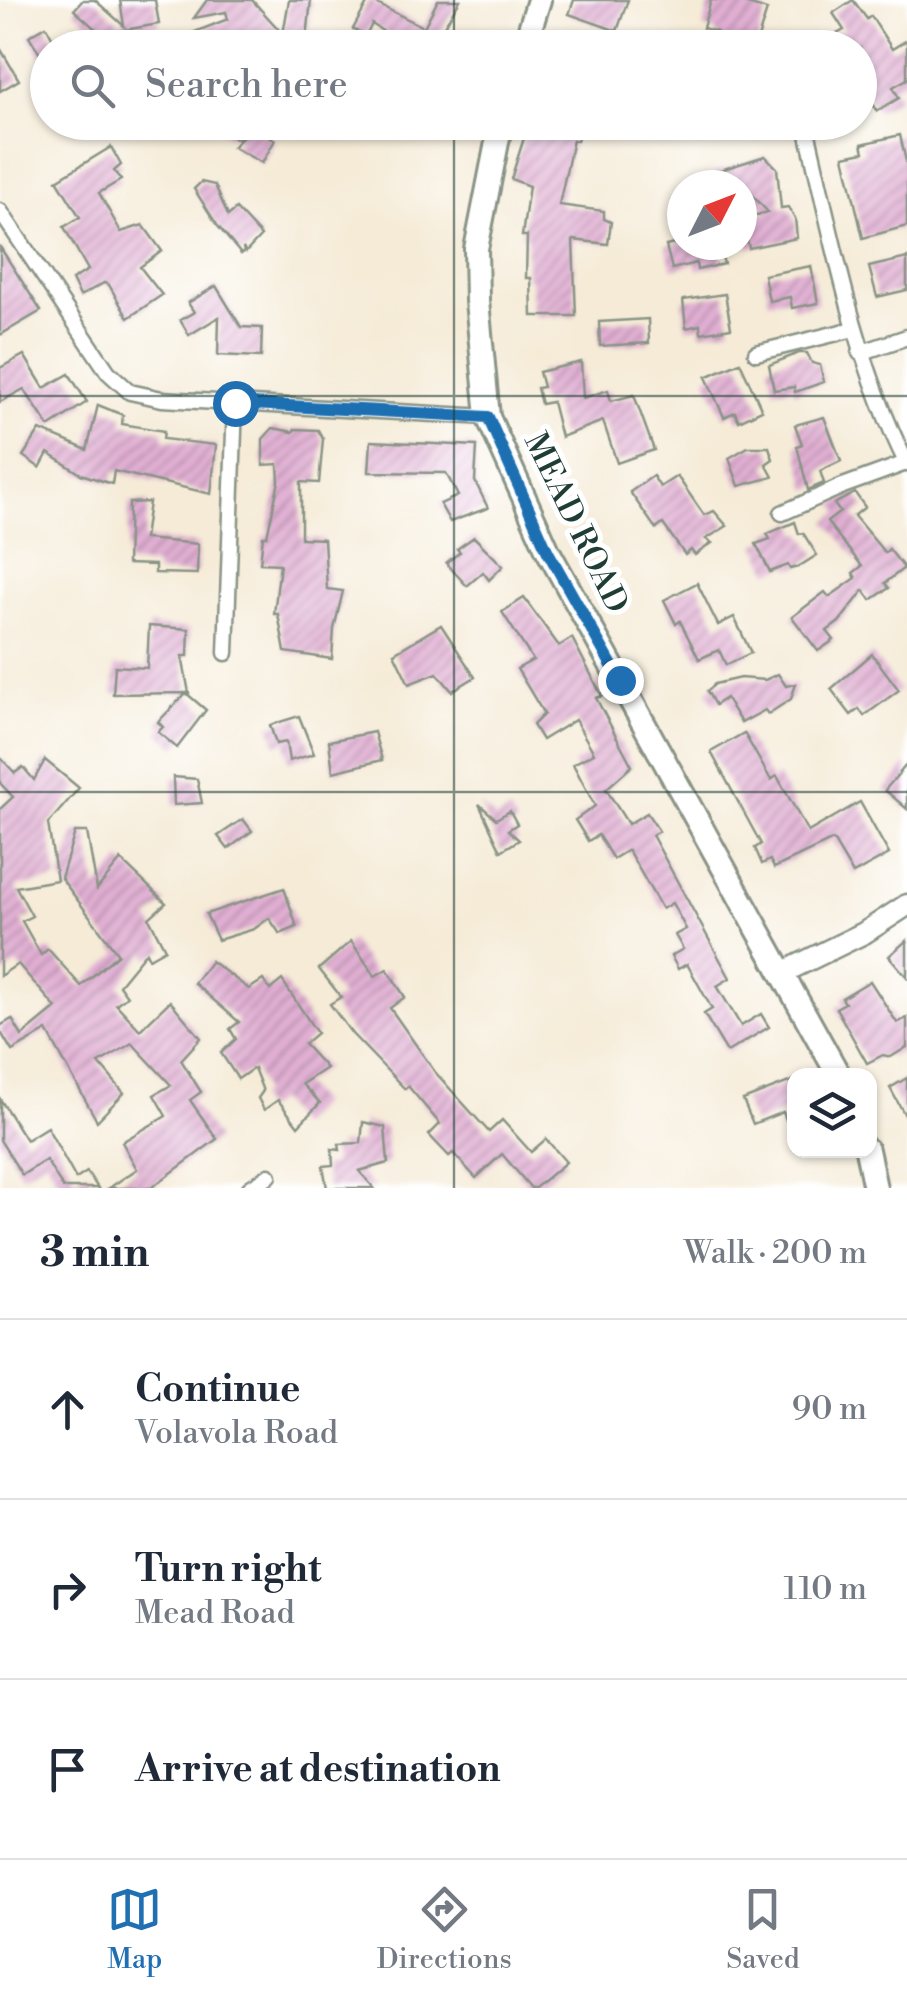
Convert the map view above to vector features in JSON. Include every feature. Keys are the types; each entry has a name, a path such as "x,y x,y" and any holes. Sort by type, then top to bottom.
{"main road":[{"path":"529,30 538,0"},
{"name":"MEAD ROAD","path":"497,140 476,249 488,417 548,552 835,1068"},
{"path":"782,973 864,932 907,905"},
{"path":"869,1158 875,1188"}],"street":[{"path":"782,513 907,464 880,408 860,353 809,140"},
{"path":"0,211 108,372 130,392 162,399 488,417"},
{"path":"756,353 854,330"},
{"path":"860,353 907,338"},
{"path":"226,653 235,403"},
{"path":"250,1188 269,1176"}],"building":[{"path":"83,0 95,0 124,26 120,0 155,0 159,24 96,30 74,10"},
{"path":"207,0 252,0 279,30 200,30 228,19 226,12 194,18"},
{"path":"289,0 311,0 308,30 284,30"},
{"path":"369,0 424,27 438,0 460,0 442,30 381,30 372,24 369,30 353,29"},
{"path":"574,0 628,0 617,30 569,14"},
{"path":"711,0 735,0 767,10 761,30 703,28"},
{"path":"853,0 867,19 871,16 892,49 907,40 907,79 893,87 899,98 877,111 877,30 844,30 833,13"},
{"path":"0,48 19,80 0,91"},
{"path":"900,135 907,166 907,226 863,238 844,156 864,152 862,144"},
{"path":"239,140 275,140 262,163 233,147"},
{"path":"523,140 573,140 559,205 604,211 604,219 611,222 608,244 573,240 576,316 532,316 531,278 526,278 527,236 522,236 529,186 511,179"},
{"path":"111,147 121,165 114,171 121,180 99,193 121,232 143,225 162,251 140,267 162,295 128,318 109,285 104,283 80,296 72,280 88,270 64,227 80,217 57,180"},
{"path":"765,156 777,168 781,208 788,207 795,218 797,238 757,246 757,215 768,212 757,201 757,170 720,170"},
{"path":"201,182 215,185 228,216 236,209 261,236 246,252 243,248 241,254 217,225 194,189"},
{"path":"0,247 41,311 0,335"},
{"path":"907,258 907,290 877,297 869,267"},
{"path":"670,260 723,260 724,264 697,270 696,263 672,269"},
{"path":"811,266 818,303 792,308 790,297 769,301 764,275"},
{"path":"216,286 241,327 262,328 261,357 218,355 219,317 189,335 180,320 194,312 188,303"},
{"path":"725,294 731,328 701,333 700,325 686,328 683,300"},
{"path":"648,319 649,343 600,346 599,322"},
{"path":"807,353 812,363 820,365 824,382 795,392 794,387 774,390 769,365"},
{"path":"24,355 44,388 69,374 87,402 49,427 24,389 0,402 0,368"},
{"path":"581,362 583,398 608,390 611,401 634,395 654,450 617,463 603,421 561,437 552,402 541,404 537,388 543,387 539,372"},
{"path":"740,362 762,410 739,421 735,412 724,417 706,377"},
{"path":"98,405 123,415 122,424 164,431 163,439 216,445 211,494 114,471 112,484 81,474 48,453 40,468 23,456 40,430 87,450"},
{"path":"824,417 841,461 820,471 824,483 808,490 797,446 802,444 795,425"},
{"path":"273,428 293,432 318,430 323,439 319,483 301,482 301,538 324,539 327,589 343,591 332,659 285,652 278,614 274,614 280,564 260,563 263,536 267,536 279,481 278,464 263,465 263,439"},
{"path":"371,441 477,446 475,481 488,508 450,522 440,504 458,496 446,473 369,472"},
{"path":"748,447 769,447 773,459 766,464 773,477 739,486 729,458"},
{"path":"653,476 660,487 677,476 704,515 714,511 727,526 706,539 712,543 695,555 691,550 685,555 663,524 656,529 630,492"},
{"path":"855,493 865,507 854,516 885,553 889,549 904,568 885,583 889,588 871,600 864,590 827,631 834,640 818,651 792,617 825,592 829,597 856,578 853,573 862,566 827,522 840,512 834,504"},
{"path":"149,502 144,539 198,544 197,574 155,573 155,565 127,564 129,503"},
{"path":"795,522 799,534 803,533 817,555 798,567 790,569 788,565 770,572 756,544 770,539 767,534"},
{"path":"474,537 503,566 489,580 483,572 467,586 446,563"},
{"path":"697,583 718,625 734,617 751,653 726,665 719,650 699,659 680,621 676,624 664,600"},
{"path":"524,598 559,646 572,638 602,696 596,698 632,766 606,789 628,824 647,813 659,831 652,835 730,978 717,986 741,1026 761,1014 769,1027 727,1052 704,1014 712,1009 687,964 678,969 671,956 683,949 675,935 686,929 672,903 662,909 628,850 613,859 598,835 588,841 575,820 595,806 573,764 594,753 575,720 542,740 533,725 544,714 517,669 533,660 502,612"},
{"path":"441,625 475,677 452,691 437,673 409,684 394,653"},
{"path":"149,626 189,629 188,656 182,656 189,693 113,694 115,666 147,668"},
{"path":"872,654 899,690 864,716 859,709 851,715 831,689"},
{"path":"778,674 786,686 796,684 791,699 768,714 765,710 741,723 726,698 715,705 707,691 715,684 740,678 765,680"},
{"path":"186,693 206,710 177,748 158,732 163,727 158,722"},
{"path":"299,716 314,754 289,761 286,742 276,744 270,725"},
{"path":"374,732 382,760 333,772 329,741"},
{"path":"744,733 771,780 777,776 808,832 860,802 889,854 853,874 833,840 774,868 770,860 762,864 755,848 761,844 711,752"},
{"path":"0,757 15,773 23,767 34,780 45,760 79,788 48,824 57,880 16,887 32,916 22,921 41,955 48,949 81,986 118,954 61,878 75,832 87,832 97,889 121,860 166,903 149,918 165,949 149,958 146,952 119,985 127,996 116,1004 140,1030 170,1001 201,1038 181,1060 201,1092 190,1100 217,1139 151,1188 109,1188 137,1169 122,1142 166,1116 154,1095 171,1085 132,1043 99,1063 124,1093 97,1121 47,1031 12,1051 0,1031 0,1026 12,1019 22,1036 56,1008 18,964 0,976 0,809 13,797 0,783"},
{"path":"907,764 907,809 885,790"},
{"path":"173,777 197,779 202,803 174,805"},
{"path":"479,804 496,819 510,811 517,824 508,830 519,840 501,851"},
{"path":"243,819 252,831 228,849 218,836"},
{"path":"284,888 297,927 280,934 269,918 254,929 218,940 206,914"},
{"path":"907,940 907,977 889,956"},
{"path":"351,941 375,976 387,969 405,997 390,1008 435,1072 489,1132 502,1120 531,1152 546,1139 566,1162 531,1188 502,1154 476,1178 453,1153 449,1156 429,1135 440,1124 408,1086 405,1089 352,1034 330,1004 341,997 319,969"},
{"path":"211,961 249,989 263,980 270,990 282,980 317,1033 304,1044 326,1068 302,1084 320,1103 298,1126 278,1100 264,1110 258,1098 263,1091 254,1068 238,1079 221,1053 236,1039 230,1029 239,1022 194,983"},
{"path":"870,981 897,1023 907,1018 907,1047 891,1057 883,1055 867,1063 836,1008 845,1003 842,998"},
{"path":"907,1078 907,1119 890,1088"},
{"path":"787,1083 787,1122 783,1112 753,1124 743,1100"},
{"path":"0,1099 26,1140 47,1127 76,1179 87,1172 98,1188 63,1188 46,1160 22,1175 0,1140"},
{"path":"363,1122 385,1127 388,1163 359,1171 374,1188 327,1188 323,1166 333,1165 332,1149 340,1150 339,1144 361,1143"}],"route":[{"path":"235,403 488,417 548,552 620,680"}]}
